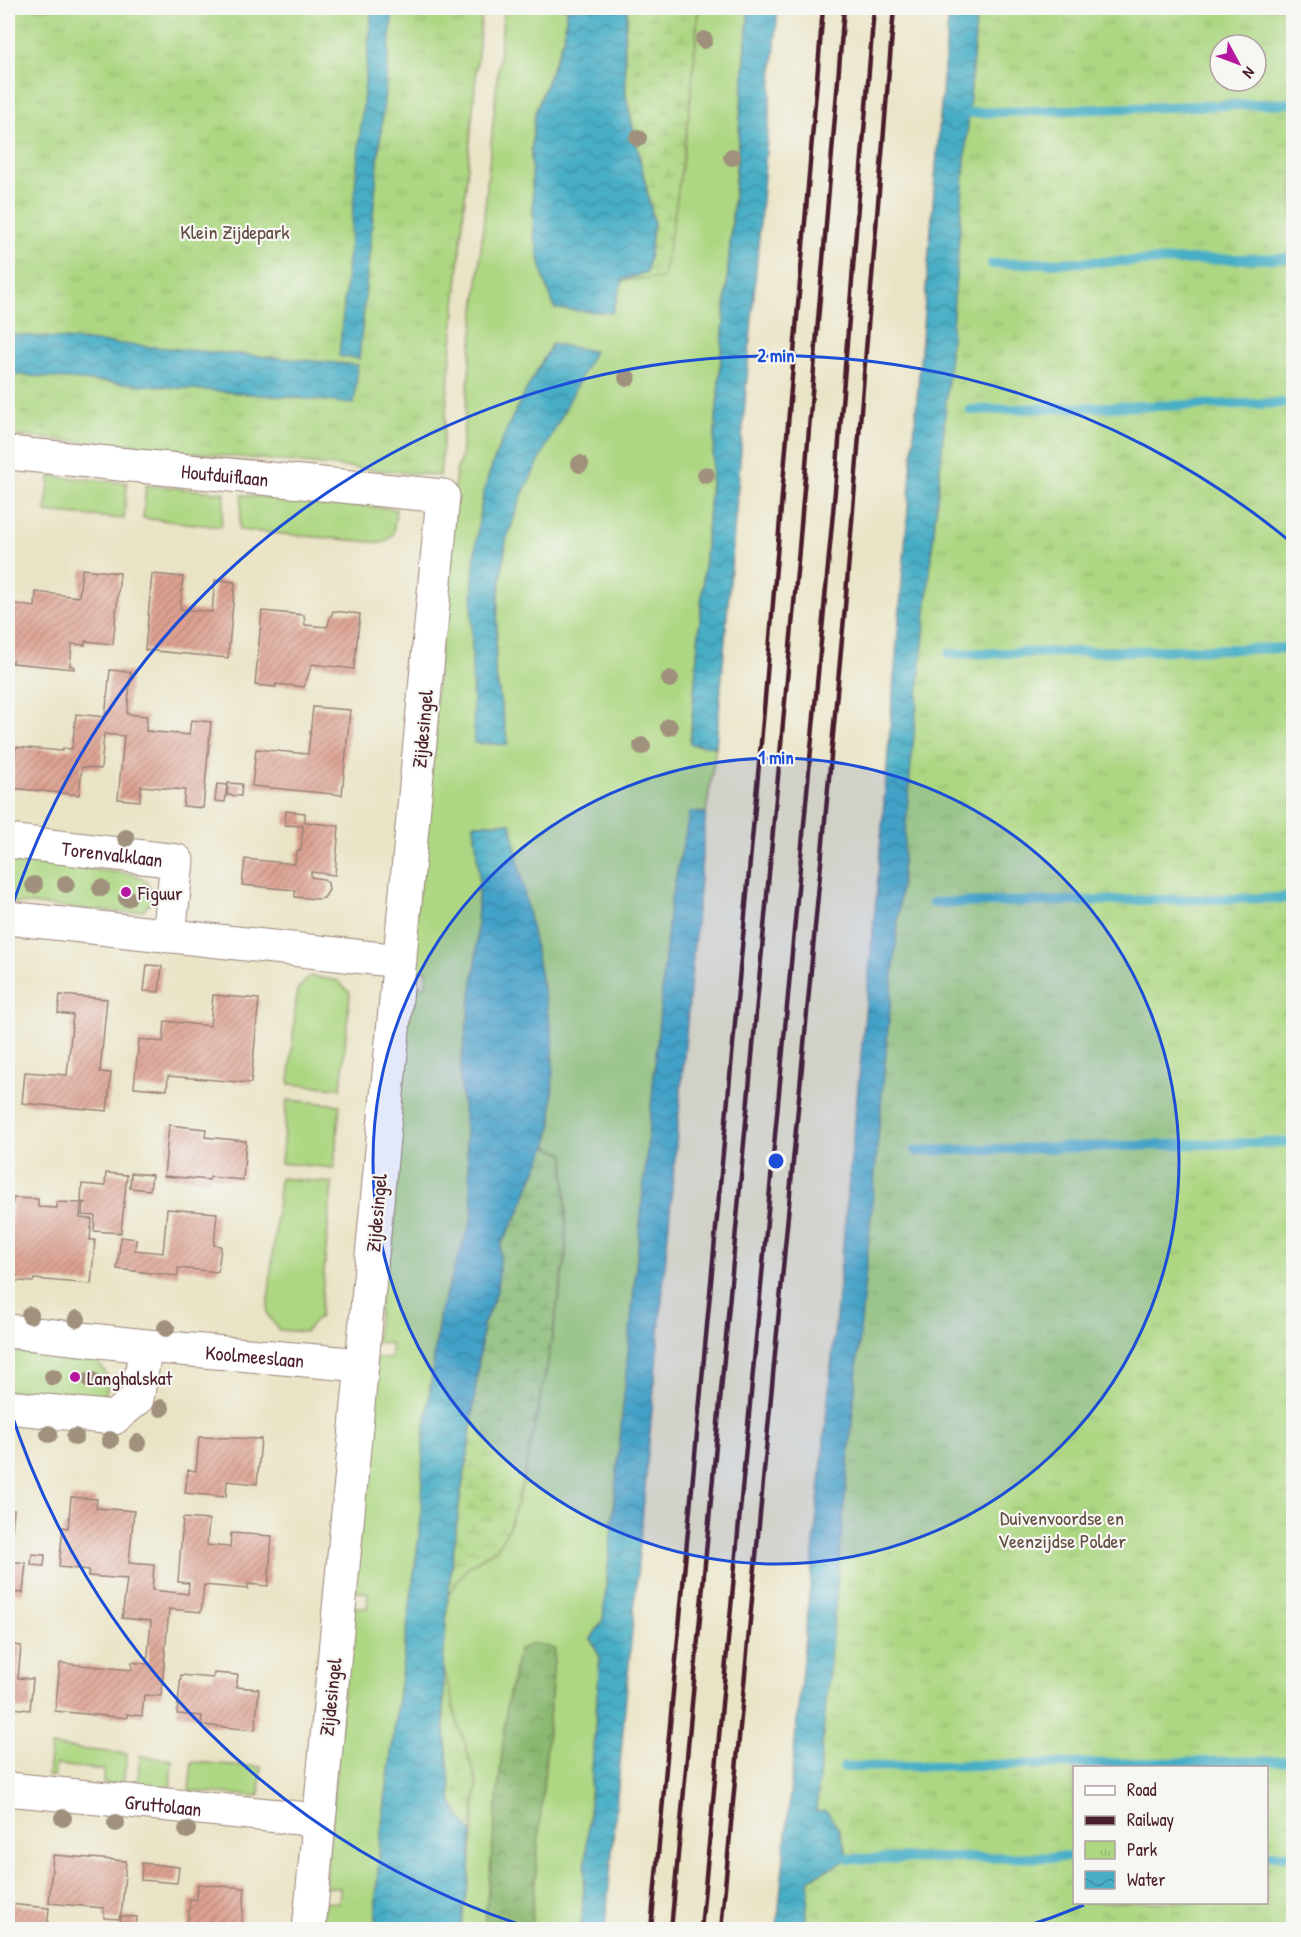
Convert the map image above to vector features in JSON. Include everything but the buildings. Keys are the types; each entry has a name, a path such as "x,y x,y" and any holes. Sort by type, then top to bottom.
{"street":[{"name":"Houtduiflaan","path":"8,453 443,496"},
{"name":"Zijdesingel","path":"309,1929 443,496"},
{"name":"Torenvalklaan","path":"8,841 177,861 169,936"},
{"path":"8,918 400,961"},
{"name":"Koolmeeslaan","path":"8,1330 146,1346 362,1365"},
{"path":"8,1407 114,1418 137,1399 146,1346"},
{"name":"Gruttolaan","path":"8,1789 318,1820"}],"green space":[{"name":"Klein Zijdepark","path":"8,8 482,8 440,476 8,435"},
{"path":"504,8 567,8 564,37 535,114 531,153 534,235 694,67 698,8 749,8 690,744 716,747 706,813 690,812 603,1620 591,1639 600,1657 581,1929 460,1929 469,1883 477,1783 443,1666 448,1595 468,1567 497,1548 509,1527 522,1485 547,1366 566,1253 565,1155 547,1146 552,1122 553,1040 510,823 474,824 479,875 476,962 460,1074 473,1215 440,1311 423,1445 421,1520 380,1841 376,1929 321,1930 324,1902 339,1903 340,1888 325,1887 351,1606 367,1608 368,1593 352,1591 375,1358 390,1359 392,1344 376,1342 409,985 426,986 427,971 411,969 456,472 461,458","holes":["552,345 522,495 506,541 498,601 495,669 507,745 472,597 476,548 482,501 498,452 527,389"]},
{"path":"628,8 698,8 685,143 663,278 623,280 647,272 654,222 626,96 624,39"},
{"name":"Duivenvoordse en Veenzijdse Polder","path":"961,8 1293,8 1293,1929 791,1930"},
{"path":"8,474 14,474 11,507 8,507"},
{"path":"50,476 127,483 124,519 46,512"},
{"path":"146,485 225,493 221,527 143,518"},
{"path":"242,495 396,509 393,535 383,543 239,530"},
{"path":"8,860 133,874 146,881 152,891 151,902 143,910 128,913 8,902"},
{"path":"310,976 338,981 350,993 341,1088 289,1084 297,990"},
{"path":"287,1100 340,1105 334,1168 281,1163"},
{"path":"547,1146 565,1155 566,1253 547,1366 522,1485 509,1527 497,1548 468,1567 448,1595 483,1325 497,1291 501,1244 520,1211"},
{"path":"280,1178 332,1183 320,1316 305,1332 279,1330 267,1314"},
{"path":"8,1351 95,1360 105,1371 107,1388 99,1397 91,1400 8,1393"},
{"path":"533,1643 555,1649 531,1929 484,1929 507,1703 519,1650"},
{"path":"443,1666 477,1783 472,1834 452,1804 444,1722"},
{"path":"51,1746 127,1754 123,1785 103,1783 104,1770 56,1765 54,1777 48,1776"},
{"path":"140,1756 172,1760 170,1789 137,1786"},
{"path":"192,1762 261,1767 259,1796 189,1791"}],"water":[{"path":"372,8 393,8 359,359 339,356"},
{"path":"567,8 628,8 624,39 626,96 654,222 647,272 623,280 612,313 555,309 544,279 534,235 531,153 535,113 564,37"},
{"path":"749,8 778,8 716,747 690,744"},
{"path":"949,8 977,8 944,429 909,786 816,1812 826,1811 838,1827 849,1859 810,1878 805,1929 777,1929 876,900"},
{"path":"8,334 358,365 354,404 8,374"},
{"path":"552,344 594,351 522,495 506,541 498,601 495,669 508,745 474,743 472,592 482,502 501,442"},
{"path":"690,812 706,813 605,1929 581,1929 600,1657 591,1639 603,1620 670,904"},
{"path":"511,823 553,1040 552,1122 547,1146 520,1211 501,1244 497,1291 483,1325 448,1595 443,1666 444,1722 452,1804 472,1834 469,1883 460,1929 376,1929 380,1841 421,1520 423,1445 440,1311 473,1215 460,1074 476,962 479,875 474,824"}],"waterway":[{"path":"969,113 1294,103"},
{"path":"992,264 1294,258"},
{"path":"970,410 1294,403"},
{"path":"949,654 1294,648"},
{"path":"933,903 1294,898"},
{"path":"916,1151 1294,1142"},
{"path":"844,1767 1294,1761"},
{"path":"1268,1855 1294,1855"},
{"path":"849,1859 1073,1857"}],"railway":[{"path":"651,1930 764,710 823,8"},
{"path":"671,1930 798,561 844,8"},
{"path":"701,1930 835,491 874,8"},
{"path":"721,1930 845,607 894,8"}],"place":[{"name":"Figuur","path":"126,892"},
{"name":"Langhalskat","path":"75,1377"}]}
